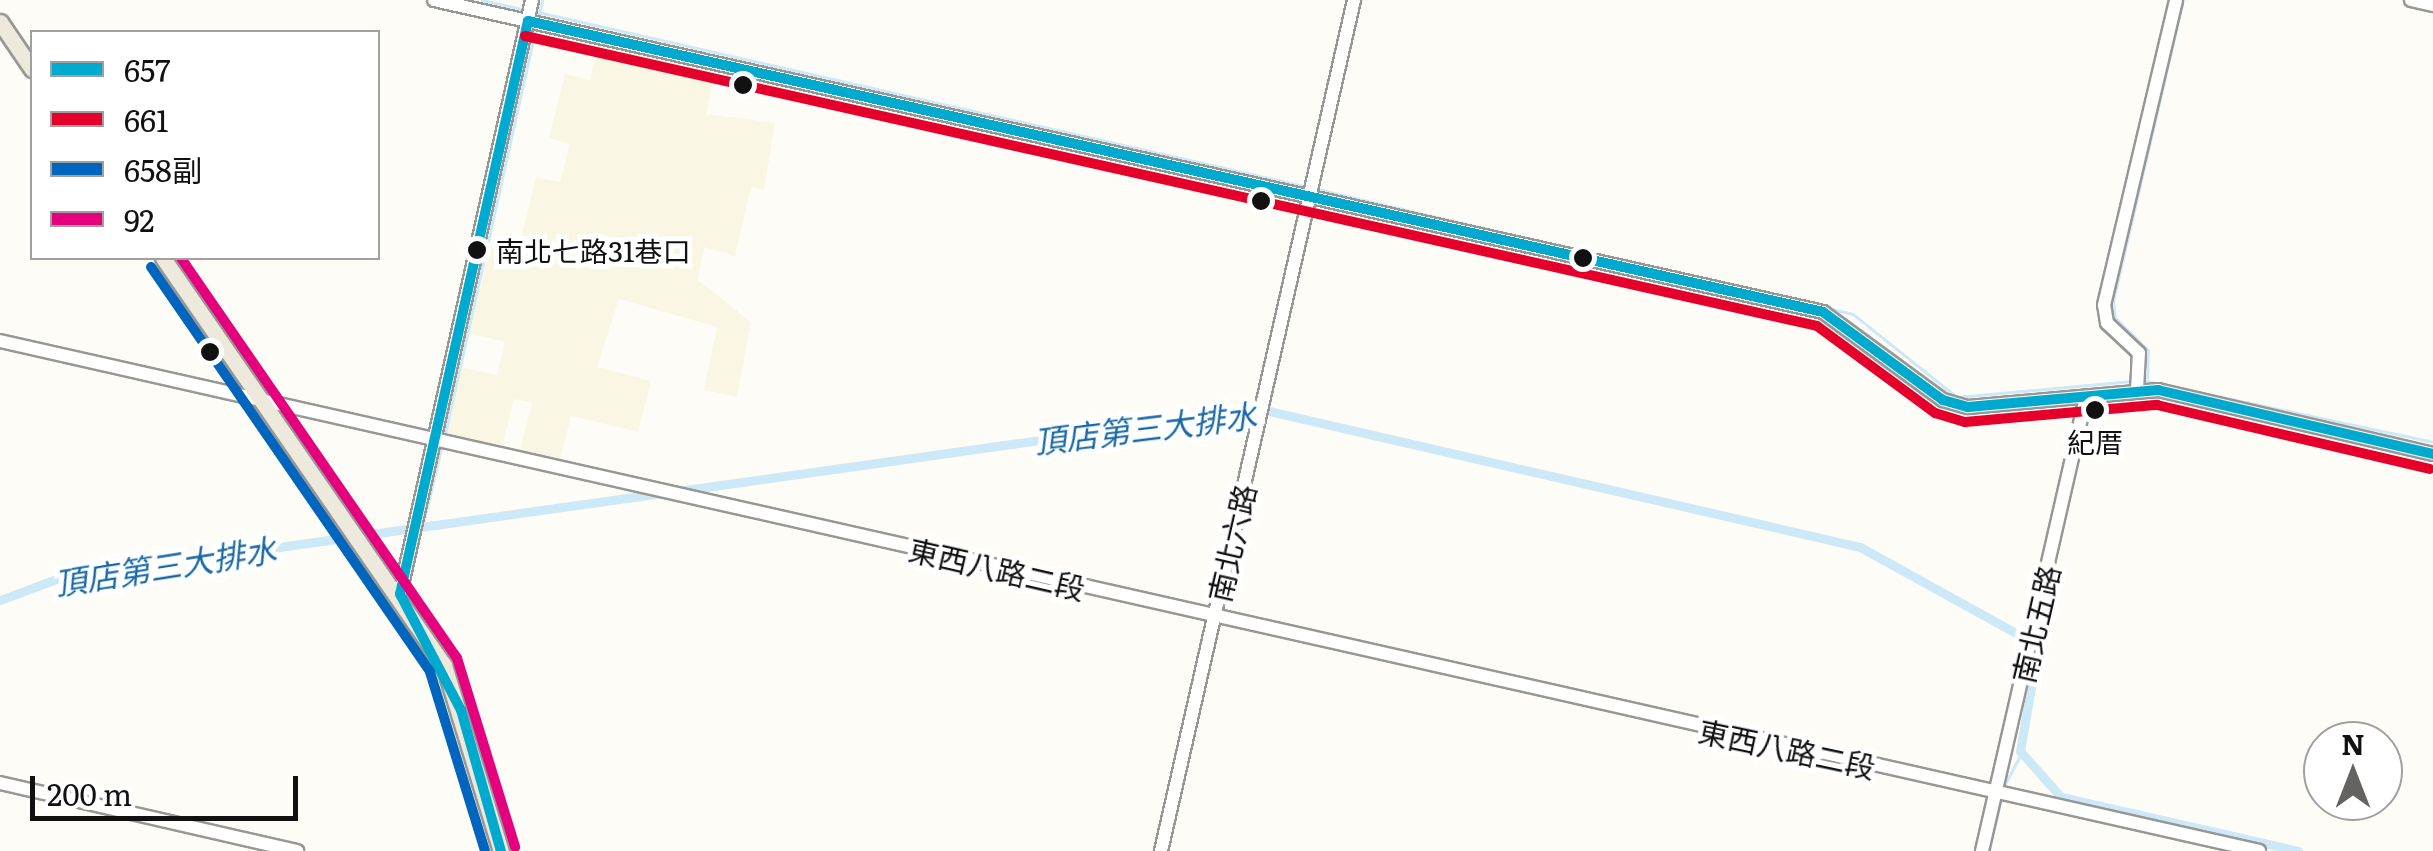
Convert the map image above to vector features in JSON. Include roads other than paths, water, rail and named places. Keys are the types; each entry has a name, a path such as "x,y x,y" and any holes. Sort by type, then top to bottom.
{"main road":[{"path":"0,22 30,66"},
{"path":"164,260 400,594 450,680 501,851"}],"street":[{"path":"434,0 1311,200 1824,312 1943,400 1968,407 2137,390 2433,454"},
{"path":"400,594 532,0"},
{"name":"南北六路","path":"1161,851 1354,0"},
{"path":"2137,390 2139,352 2107,323 2104,305 2176,0"},
{"path":"2411,0 2433,5"},
{"name":"東西八路二段","path":"0,340 1994,796 2259,851"},
{"name":"南北五路","path":"1982,851 2086,397"},
{"path":"0,783 297,851"}],"waterway":[{"path":"482,0 522,9"},
{"path":"538,18 542,0"},
{"path":"2147,378 2148,351 2115,318 2113,301 2183,0"},
{"path":"538,12 1304,186"},
{"path":"444,438 536,26"},
{"path":"1317,189 1853,314 1957,397 2134,381"},
{"path":"2142,380 2433,442"},
{"name":"頂店第三大排水","path":"678,491 1260,409 1860,547 2023,637 2033,676 2020,751 2061,797 2298,851"},
{"path":"422,528 442,445"},
{"name":"頂店第三大排水","path":"0,600 59,578 662,493"},
{"path":"2004,786 2021,754"},
{"path":"1989,851 2001,799"}],"place":[{"name":"南北七路31巷口","path":"477,250"},
{"name":"紀厝","path":"2095,410"}]}
